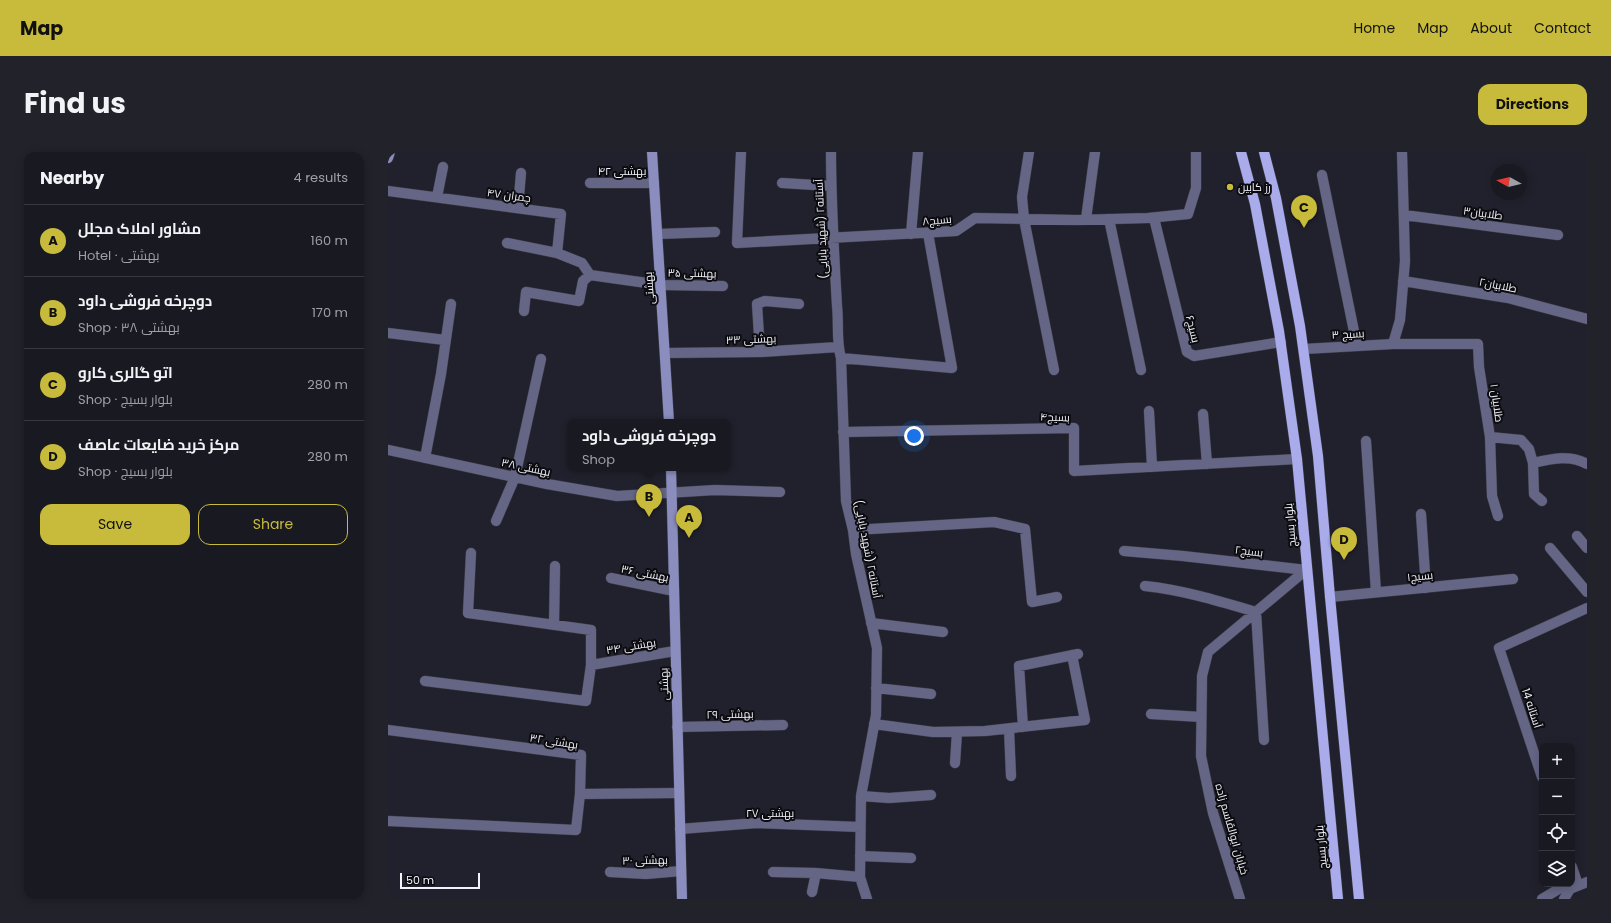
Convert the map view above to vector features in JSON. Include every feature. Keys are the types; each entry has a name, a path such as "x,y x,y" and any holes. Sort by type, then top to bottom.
{"main road":[{"path":"388,158 390,152"},
{"name":"بهشتی","path":"652,152 666,353 669,419"},
{"name":"بلوار بسیج","path":"1241,152 1255,204 1281,342 1297,459 1306,570 1338,899"},
{"path":"1264,152 1276,198 1304,349 1318,456 1359,899"},
{"name":"بهشتی","path":"670,471 682,899"}],"street":[{"name":"بسیج۸","path":"740,152 737,244 956,231 976,218 1086,220 1154,218 1188,214 1196,188 1196,152"},
{"name":"آستانه۲ (شهید بابایی)","path":"831,152 833,238 839,322 838,347 841,358 846,501 877,648 874,724 861,796 860,877 867,899"},
{"path":"911,234 918,152"},
{"path":"1029,152 1022,197 1024,219 1054,370"},
{"path":"1086,220 1095,152"},
{"path":"1393,344 1400,320 1403,281 1404,215 1402,152"},
{"path":"437,198 442,167"},
{"path":"518,208 521,173"},
{"path":"1322,175 1357,346"},
{"name":"بهشتی ۴۲","path":"590,183 654,183"},
{"path":"782,183 831,186"},
{"name":"چمران ۴۷","path":"388,191 561,214 557,253"},
{"name":"طلابیان۳","path":"1404,215 1558,235"},
{"name":"بسیج۶","path":"1154,218 1187,352 1194,356 1281,342"},
{"path":"1109,219 1140,370"},
{"path":"658,234 715,232"},
{"path":"841,358 952,368 928,233"},
{"path":"507,243 557,253 582,263 590,276 583,281 579,301 526,292 524,311"},
{"name":"بهشتی ۳۵","path":"590,276 661,285 723,286"},
{"name":"طلابیان۲","path":"1403,281 1508,298 1587,319"},
{"path":"760,352 758,304 766,301 799,304"},
{"path":"425,458 441,374 451,304"},
{"path":"388,333 445,340"},
{"name":"بسیج ۳","path":"1304,349 1393,344"},
{"name":"طلابیان ۱","path":"1393,344 1478,344 1479,367 1490,437 1521,440 1529,449 1533,463"},
{"name":"بهشتی ۳۳","path":"666,353 760,352 838,347"},
{"path":"496,521 515,477 541,359"},
{"path":"1149,411 1152,467"},
{"path":"1202,414 1207,464"},
{"name":"بسیج۴","path":"843,432 1074,428 1074,471 1297,459"},
{"path":"1490,437 1492,496 1498,516"},
{"path":"1366,441 1376,592"},
{"name":"بهشتی ۳۸","path":"388,450 515,477 617,496 715,490 780,492"},
{"path":"1542,501 1534,494 1533,463 1556,458 1581,460 1587,464"},
{"path":"1421,514 1426,588"},
{"path":"853,530 994,522 1025,529 1032,602 1057,597"},
{"path":"1577,536 1587,548"},
{"path":"1550,548 1587,592"},
{"name":"بسیج۲","path":"1124,550 1306,570"},
{"path":"425,681 586,701 591,665 591,630 468,613 471,553"},
{"path":"554,625 555,566"},
{"path":"1256,612 1306,570"},
{"name":"بهشتی ۳۶","path":"611,578 674,591"},
{"name":"بسیج۱","path":"1330,597 1513,579"},
{"path":"1145,586 1215,599 1256,612"},
{"name":"آستانه 14","path":"1539,768 1499,648 1587,608"},
{"path":"1256,612 1264,740"},
{"name":"خیابان ابوالقاسم زاده","path":"1240,899 1211,806 1201,756 1202,676 1208,652 1256,612"},
{"path":"872,623 943,632"},
{"name":"بهشتی ۳۴","path":"591,665 675,651"},
{"path":"874,724 932,732 985,732 1085,720 1076,655 1019,666 1023,727"},
{"path":"876,688 931,694"},
{"path":"1151,714 1201,717"},
{"name":"بهشتی ۲۹","path":"678,727 784,725"},
{"path":"1008,729 1011,776"},
{"name":"بهشتی ۳۲","path":"388,730 581,755 580,794"},
{"path":"955,763 957,732"},
{"path":"388,821 576,830 580,794 679,793"},
{"path":"861,796 889,798 931,795"},
{"name":"بهشتی ۲۷","path":"680,829 757,823 860,827"},
{"path":"860,856 911,858"},
{"name":"بهشتی ۳۰","path":"610,872 646,874 681,871"},
{"path":"772,872 816,873 860,877"},
{"path":"812,892 816,873"},
{"path":"1565,899 1578,885"},
{"path":"1542,899 1562,887 1578,885"}],"place":[{"name":"رز کابین","path":"1230,187"},
{"name":"اتو گالری کارو","path":"1304,228"},
{"name":"دوچرخه فروشی داود","path":"649,517"},
{"name":"مشاور املاک مجلل","path":"689,538"},
{"name":"مرکز خرید ضایعات عاصف","path":"1344,560"}]}
